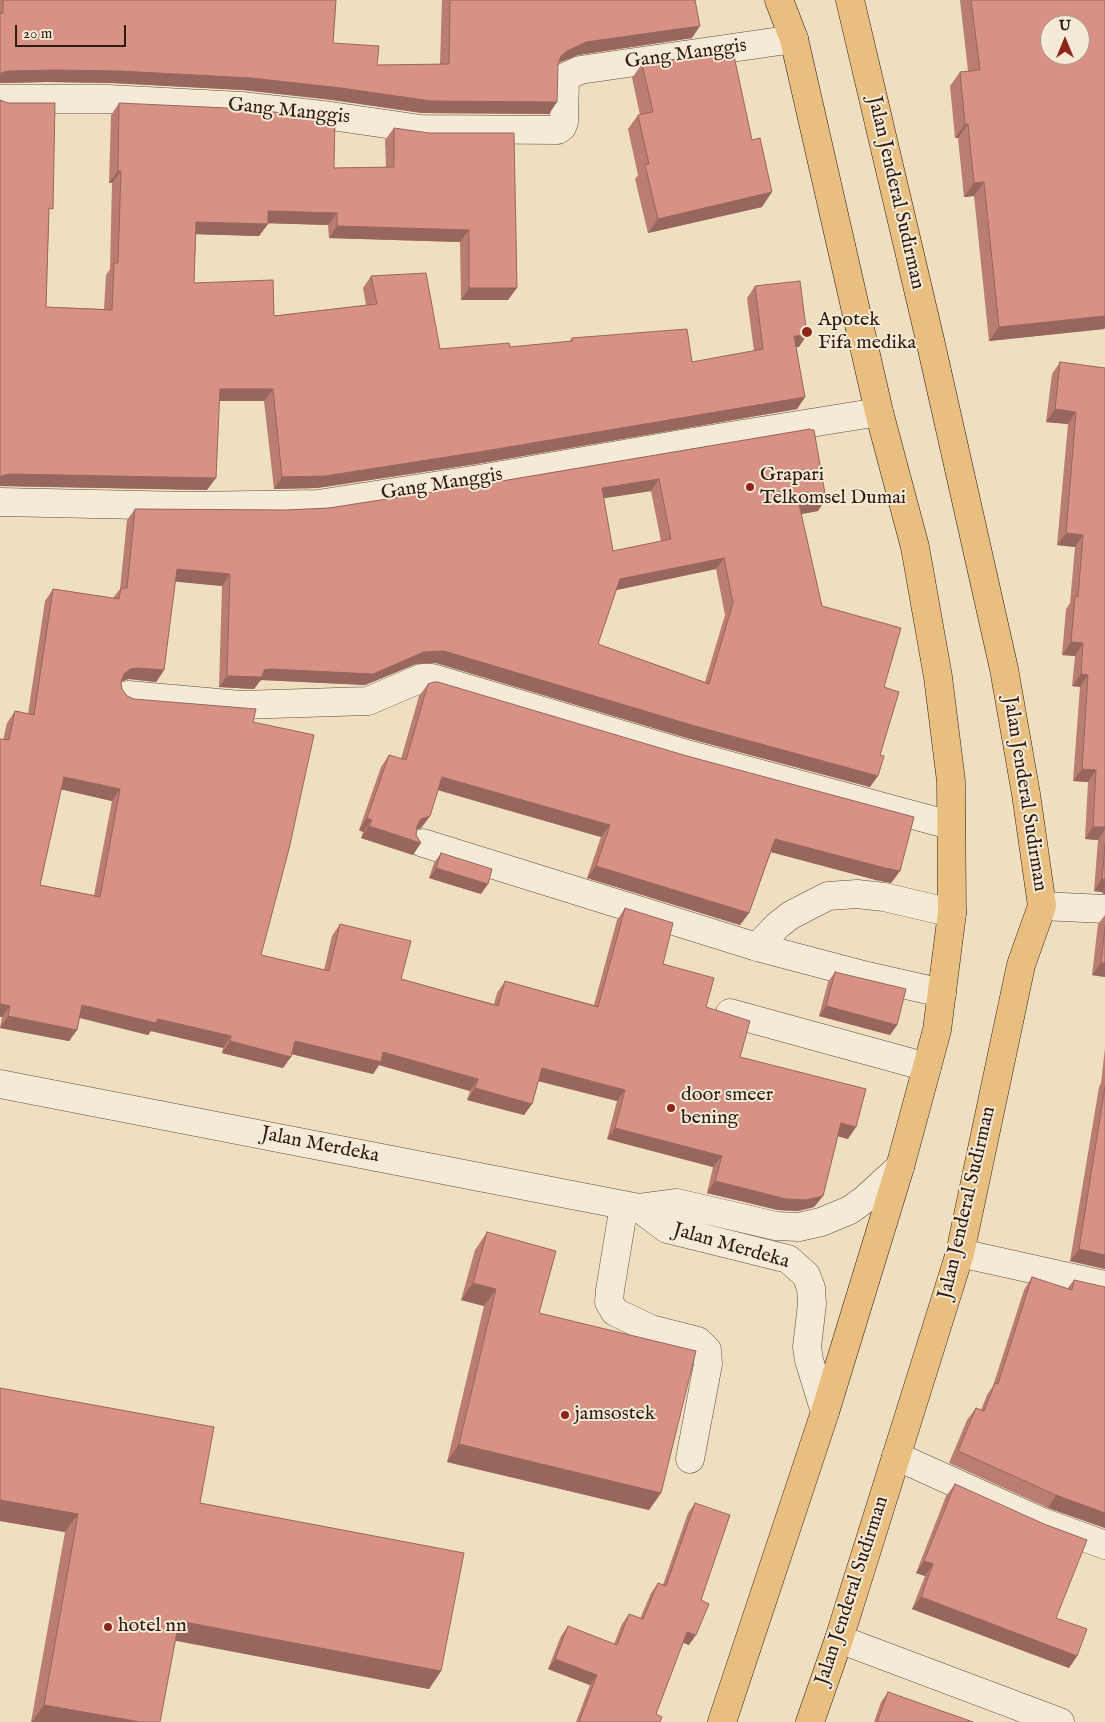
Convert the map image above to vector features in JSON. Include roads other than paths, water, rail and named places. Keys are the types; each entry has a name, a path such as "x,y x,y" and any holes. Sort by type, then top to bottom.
{"main road":[{"path":"722,1722 825,1412 900,1167 937,1030 952,913 949,772 938,677 917,556 879,412 794,39 779,0"},
{"name":"Jalan Jenderal Sudirman","path":"810,1722 839,1639 960,1253 1021,965 1042,906 1026,794 1004,669 850,0"}],"street":[{"name":"Gang Manggis","path":"0,99 108,99 241,106 421,129 558,130 562,128 564,122 565,77 577,72 794,39"},
{"name":"Gang Manggis","path":"0,502 188,506 318,504 879,412"},
{"path":"128,695 241,705 368,700 422,678 432,678 683,753 950,825"},
{"path":"423,843 758,947 867,976 942,993"},
{"path":"758,947 791,915 828,896 841,894 866,895 952,913"},
{"path":"1042,906 1105,910"},
{"path":"730,1013 927,1067"},
{"name":"Jalan Merdeka","path":"0,1084 632,1206 677,1203 776,1226 799,1227 821,1222 850,1210 900,1167"},
{"path":"632,1206 610,1290 610,1302 615,1312 651,1329 698,1341 707,1350 708,1364 690,1459"},
{"name":"Jalan Merdeka","path":"632,1206 667,1230 788,1260 806,1275 812,1296 807,1346 809,1360 825,1412"},
{"path":"960,1253 1105,1285"},
{"path":"896,1456 1042,1522 1105,1545"},
{"path":"839,1639 1060,1722"}],"place":[{"name":"Apotek Fifa medika","path":"807,332"},
{"name":"Grapari Telkomsel Dumai","path":"750,487"},
{"name":"door smeer bening","path":"671,1108"},
{"name":"jamsostek","path":"565,1415"},
{"name":"hotel nn","path":"108,1627"}]}
